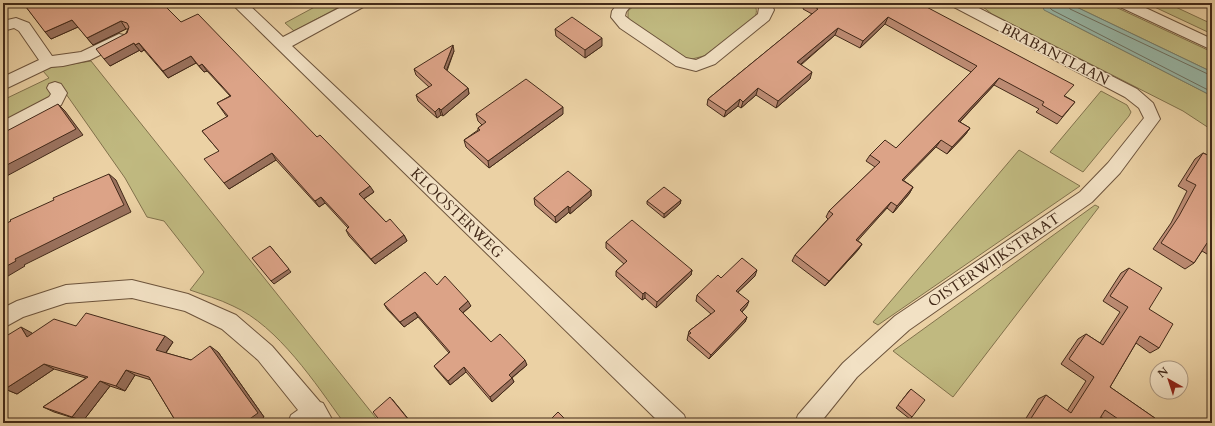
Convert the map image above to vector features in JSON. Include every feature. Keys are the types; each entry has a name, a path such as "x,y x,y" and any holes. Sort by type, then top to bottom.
{"street":[{"name":"KLOOSTERWEG","path":"238,3 676,423"},
{"path":"282,44 360,3"},
{"path":"626,3 619,11 618,17 625,24 681,62 690,65 701,65 710,60 764,17 767,10 762,3"},
{"path":"1123,3 1212,45"},
{"name":"BRABANTLAAN","path":"962,4 1131,93"},
{"path":"3,26 16,23 24,27 48,62"},
{"path":"3,84 48,62 63,61 85,56 126,35"},
{"path":"3,128 55,101 59,93 55,88"},
{"name":"OISTERWIJKSTRAAT","path":"806,423 850,370 902,323 1086,197 1114,168 1152,119 1151,110 1143,101 1131,93"},
{"path":"3,319 17,310 66,294 132,289 188,303 229,322 265,353 312,419"}],"shaded area":[{"path":"322,3 347,3 294,31 285,23"},
{"path":"637,3 752,3 756,9 756,13 754,19 704,56 692,59 686,58 628,19 628,11"},
{"path":"984,3 1046,3 1043,7 1050,13 1212,96 1212,130 1183,111 992,14 983,7"},
{"path":"1068,3 1107,3 1212,52 1212,72"},
{"path":"1146,3 1167,3 1212,24 1212,34"},
{"path":"91,61 380,423 344,423 295,357 265,327 250,315 233,306 190,290 204,272 164,221 147,217 125,178 59,84 49,99 3,123 3,100 49,78 43,71 48,68"},
{"path":"1101,91 1127,105 1131,112 1083,172 1050,152"},
{"path":"1019,150 1080,186 878,325 873,322"},
{"path":"1095,205 1099,207 953,397 893,351"}],"water":[{"path":"1046,3 1068,3 1212,72 1212,96 1044,10 1043,7"}],"building":[{"path":"23,3 162,3 181,22 198,14 317,137 320,135 370,186 359,194 386,222 390,219 404,235 371,259 346,230 349,227 321,197 315,201 272,153 224,183 204,159 219,151 202,131 228,116 217,103 231,96 202,64 199,66 191,56 163,71 139,43 135,45 134,43 104,59 96,49 127,33 129,27 127,23 121,21 87,38 72,20 45,32"},
{"path":"808,3 919,3 1074,85 1064,96 1075,102 1062,117 1042,105 1044,102 999,78 958,121 970,128 952,147 941,140 902,180 913,187 897,206 891,202 856,240 862,244 829,281 795,255 833,214 829,211 880,162 870,155 885,140 896,148 977,66 888,17 863,41 838,28 797,62 812,72 778,101 758,88 743,102 740,99 726,111 708,99 818,9"},
{"path":"572,17 602,38 585,50 555,29"},
{"path":"453,45 444,68 468,88 441,110 439,108 435,112 416,95 432,85 414,69"},
{"path":"526,79 563,107 488,161 464,140 480,130 478,128 486,122 476,114"},
{"path":"58,104 76,129 3,167 3,133"},
{"path":"1203,153 1212,157 1212,246 1207,243 1194,263 1161,243 1179,216 1196,185 1186,180"},
{"path":"568,171 591,190 570,208 568,206 555,217 534,198"},
{"path":"109,174 124,205 15,259 16,261 3,268 3,225 11,221 10,220 54,200 53,198"},
{"path":"664,187 681,200 664,214 647,201"},
{"path":"632,220 692,270 657,302 645,292 643,294 616,271 627,261 606,242"},
{"path":"270,246 289,269 271,281 252,258"},
{"path":"742,258 757,270 736,291 749,301 740,310 747,317 711,355 688,335 691,333 689,331 715,311 697,295 718,275 721,278"},
{"path":"1129,268 1162,288 1149,309 1173,324 1159,348 1140,336 1110,387 1162,423 1124,423 1105,410 1097,423 1028,423 1046,395 1071,413 1094,377 1069,359 1086,334 1103,345 1128,307 1110,296"},
{"path":"425,272 437,285 445,276 468,301 459,309 491,342 500,334 525,360 509,375 512,378 490,397 464,367 448,381 434,366 450,352 415,312 400,322 384,304"},
{"path":"86,313 165,336 156,350 191,360 210,346 258,413 244,423 172,423 175,420 149,377 126,370 116,386 100,381 72,417 43,407 88,377 44,364 5,389 3,384 3,338 21,327 27,337 54,319 76,326"},
{"path":"911,389 925,400 912,417 898,405"},
{"path":"390,397 408,419 404,423 382,423 373,412"},
{"path":"558,412 569,423 547,423"}]}
